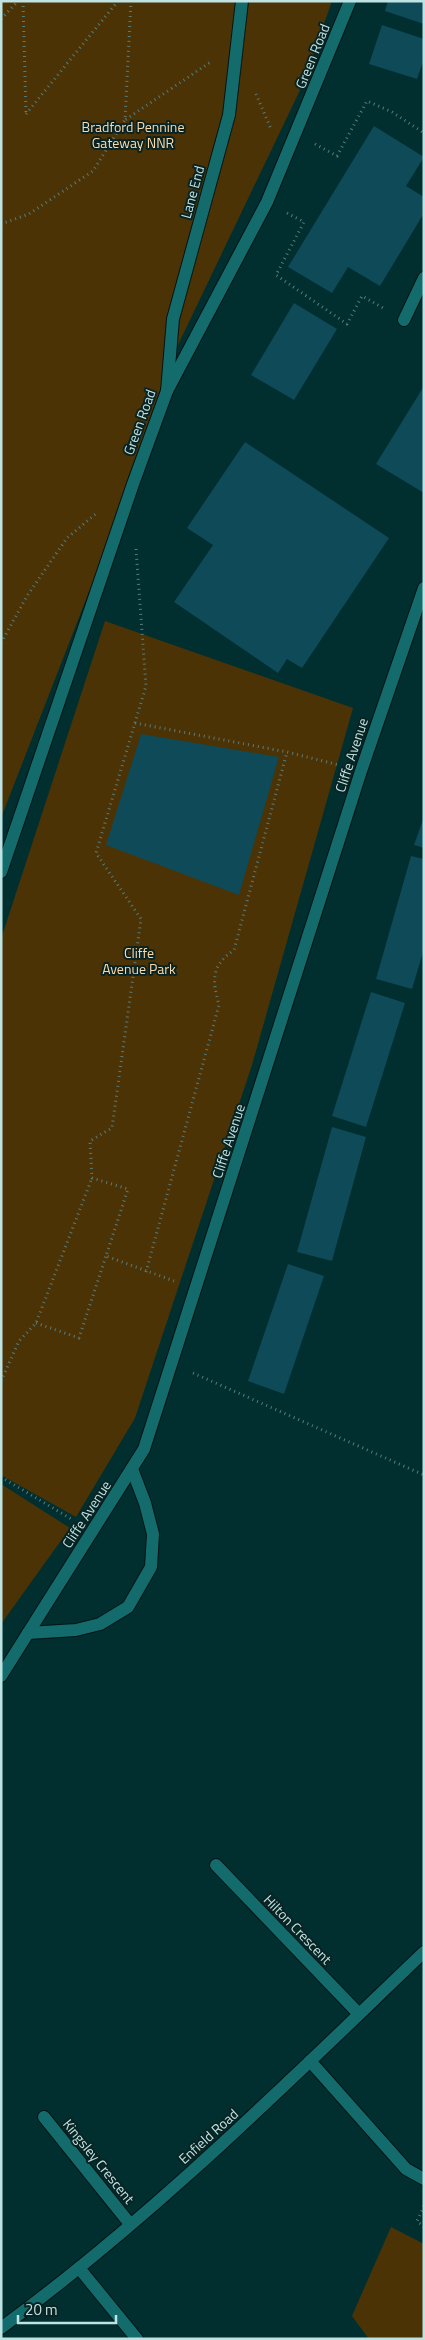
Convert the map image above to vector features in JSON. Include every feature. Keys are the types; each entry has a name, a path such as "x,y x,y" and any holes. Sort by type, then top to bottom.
{"street":[{"name":"Lane End","path":"167,391 173,319 229,115 239,43 242,1"},
{"name":"Green Road","path":"1,872 133,484 167,391 267,202 350,1"},
{"path":"404,320 424,278"},
{"name":"Cliffe Avenue","path":"1,1676 144,1449 361,770 424,588"},
{"path":"28,1633 76,1630 100,1624 128,1606 151,1567 153,1534 145,1503 132,1469"},
{"name":"Hilton Crescent","path":"216,1865 359,2014"},
{"name":"Enfield Road","path":"1,2328 48,2294 217,2150 424,1952"},
{"path":"310,2061 406,2169 424,2179"},
{"name":"Kingsley Crescent","path":"44,2117 130,2224"},
{"path":"78,2268 137,2339"}],"path":[{"path":"1,19 18,1"},
{"path":"23,1 26,114 118,1"},
{"path":"125,120 131,1"},
{"path":"1,224 30,214 93,171 125,120 239,43"},
{"path":"337,156 367,101 392,112 424,133"},
{"path":"304,222 276,275 348,324 362,296 404,320"},
{"path":"1,642 27,596 67,538 103,508"},
{"path":"1,1381 19,1341 36,1323 92,1178 90,1141 112,1128 140,920 96,853 146,686 136,542"},
{"path":"135,723 287,752 361,770"},
{"path":"146,1272 219,1005 215,988 215,971 224,957 234,950 287,752"},
{"path":"36,1323 79,1338 128,1189 92,1178"},
{"path":"106,1256 146,1272 197,1288"},
{"path":"172,1364 424,1475"},
{"path":"1,1477 93,1531"},
{"path":"424,2206 418,2221 424,2227"}],"green space":[{"name":"Bradford Pennine Gateway NNR","path":"1,1 332,1 302,86 176,349 167,391 1,818"},
{"name":"Cliffe Avenue Park","path":"105,621 353,708 252,1065 135,1418 76,1517 1,1475 1,939"},
{"path":"1,1484 70,1528 1,1624"},
{"path":"391,2227 424,2244 424,2339 369,2339 352,2316"}],"building":[{"path":"388,1 424,1 424,24 385,11"},
{"path":"382,25 424,39 424,59 417,79 369,64"},
{"path":"374,126 424,157 406,186 424,197 424,213 380,286 348,267 332,293 288,267"},
{"path":"294,303 337,329 294,400 251,375"},
{"path":"424,386 424,493 376,464"},
{"path":"245,442 389,538 302,668 287,659 278,673 174,602 213,545 187,528"},
{"path":"141,734 279,757 239,895 106,845"},
{"path":"424,817 424,848 414,845"},
{"path":"411,856 424,859 424,949 412,989 376,979"},
{"path":"371,992 405,1003 366,1127 332,1116"},
{"path":"332,1127 366,1137 332,1261 297,1252"},
{"path":"288,1264 324,1276 284,1394 248,1381"}]}
